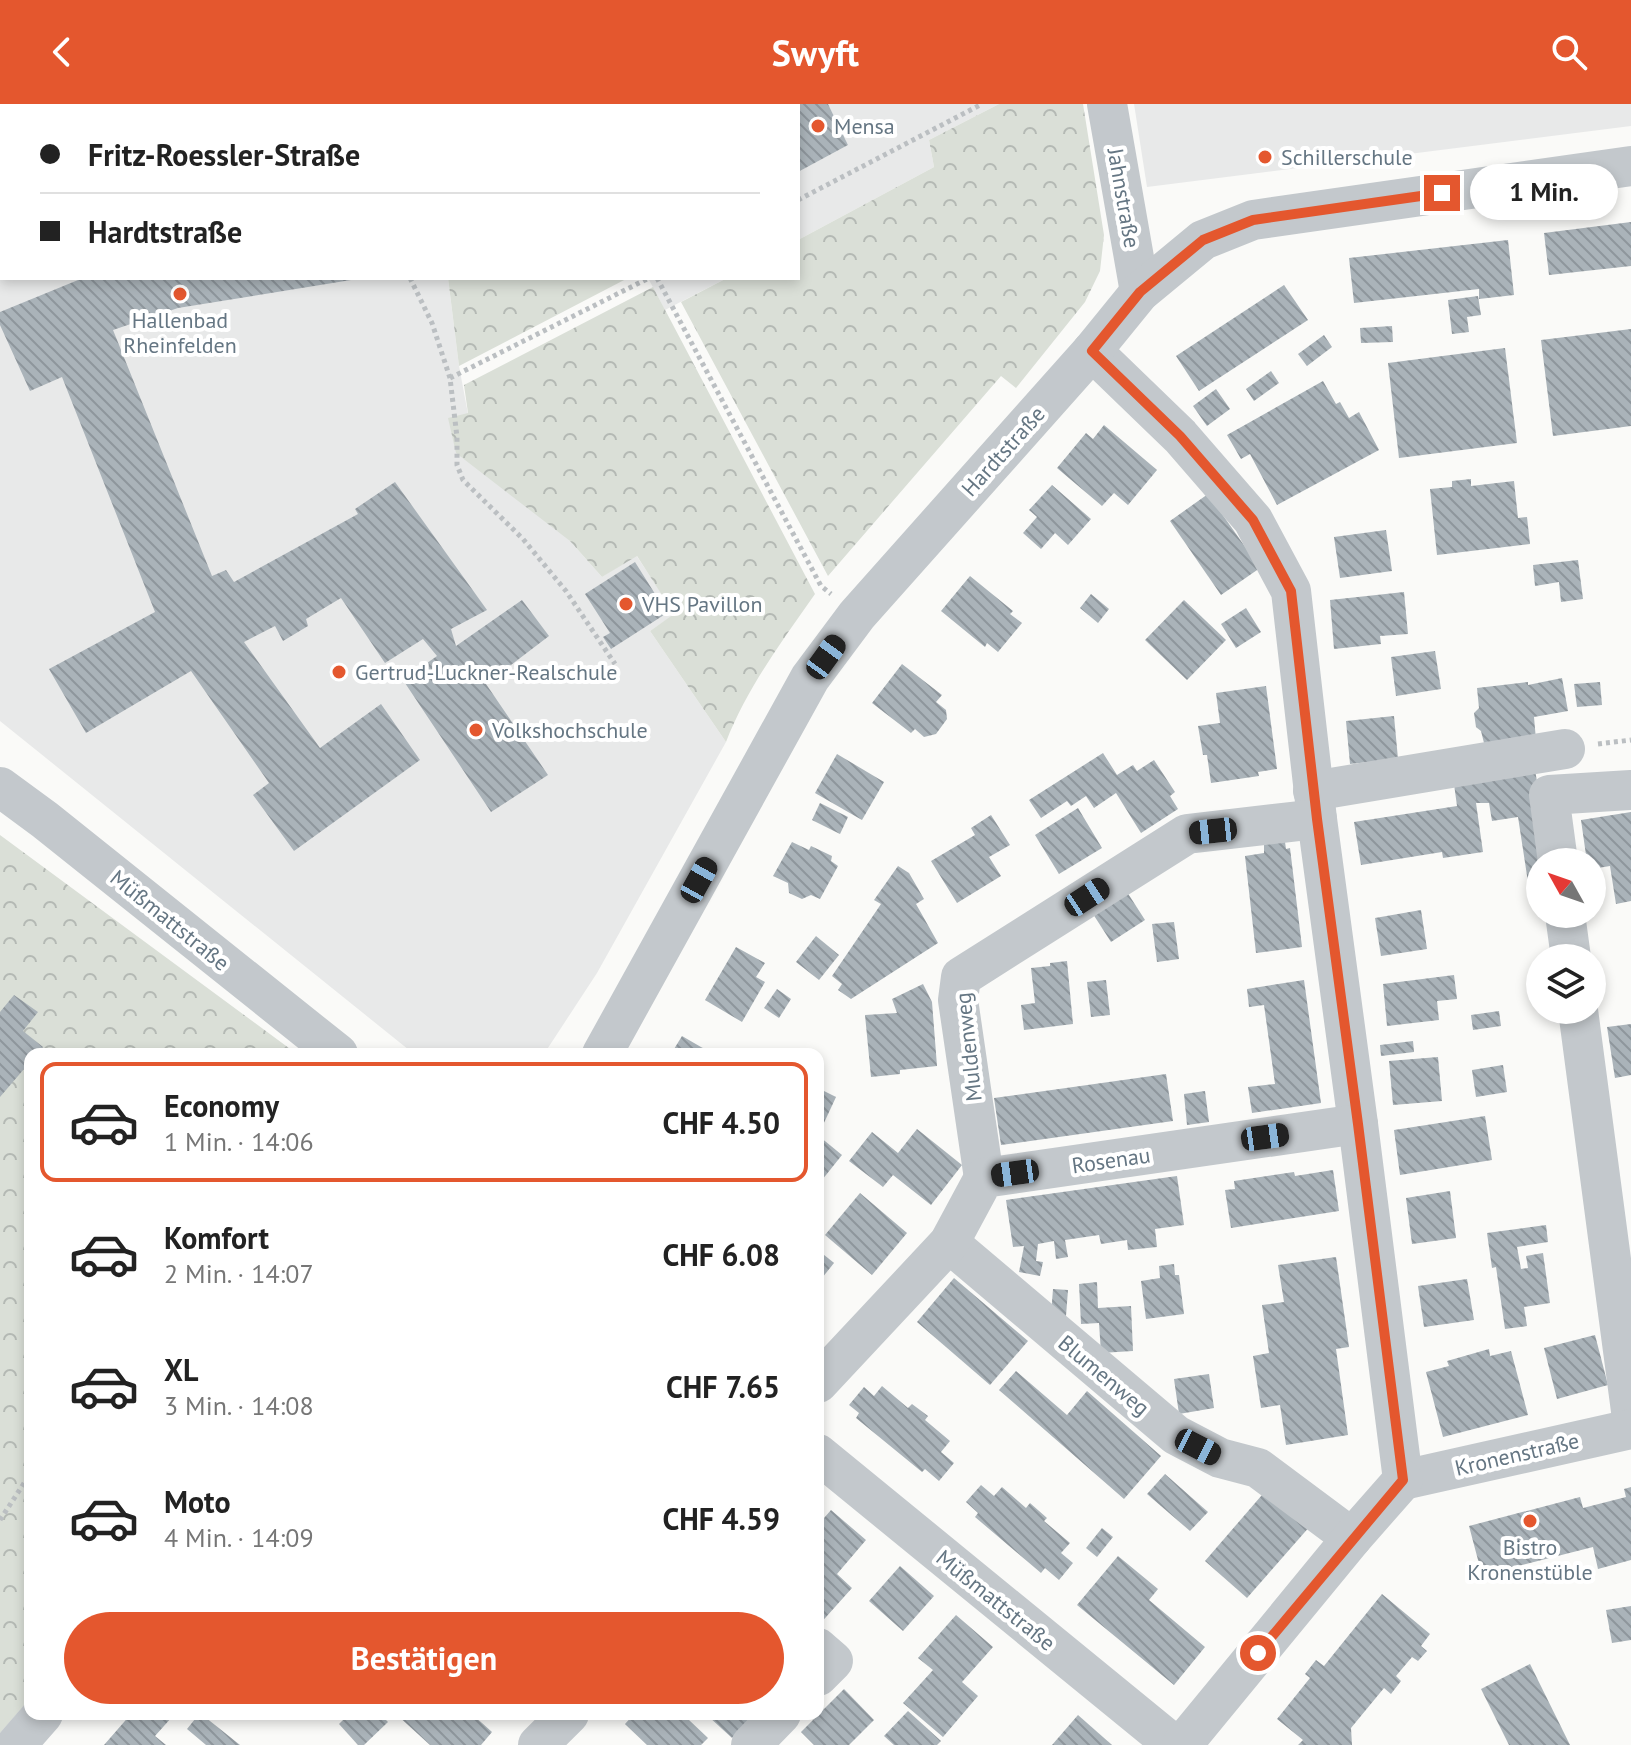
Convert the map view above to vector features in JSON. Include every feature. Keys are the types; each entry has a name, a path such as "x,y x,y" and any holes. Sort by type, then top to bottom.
{"street":[{"name":"Jahnstraße","path":"1107,104 1140,292"},
{"name":"Hardtstraße","path":"605,1048 810,678 857,615 1092,351 1140,292 1203,240 1253,220 1631,166"},
{"path":"1092,351 1180,436 1253,520 1291,591 1315,805 1403,1480 1182,1745"},
{"path":"1315,805 1565,749"},
{"name":"Müßmattstraße","path":"0,787 330,1048"},
{"path":"1556,848 1549,795 1631,790"},
{"name":"Muldenweg","path":"984,1178 958,1000 961,977 1187,834 1315,805"},
{"path":"1580,1024 1631,1411"},
{"name":"Rosenau","path":"984,1178 1358,1124"},
{"path":"824,1377 949,1243 984,1178"},
{"name":"Blumenweg","path":"949,1243 1176,1435 1220,1458 1258,1468 1352,1538"},
{"name":"Kronenstraße","path":"1403,1480 1631,1429"},
{"name":"Müßmattstraße","path":"824,1462 1174,1745"},
{"path":"824,1653 833,1661 824,1670"},
{"path":"16,1745 38,1720"},
{"path":"538,1745 563,1720"},
{"path":"751,1745 775,1720"}],"path":[{"path":"800,199 982,104"},
{"path":"411,280 432,323 450,378 457,465 463,480 523,539 566,591 615,664"},
{"path":"450,378 645,280"},
{"path":"658,280 821,586 857,615"},
{"path":"0,1520 24,1483"}],"shaded area":[{"path":"828,104 999,104 929,140 934,167 800,239 800,171 848,145"},
{"name":"Schillerschule","path":"1134,104 1631,104 1631,126 1147,187"},
{"name":"Gertrud-Luckner-Realschule","path":"0,280 448,280 468,414 602,577 636,555 675,614 650,631 726,742 597,973 548,1048 407,1048 0,721"},
{"path":"649,280 723,280 665,310"}],"green space":[{"path":"999,104 1083,104 1104,235 1100,271 1085,302 1016,388 1001,376 828,576 681,302 723,280 800,280 800,239 934,167 929,140"},
{"path":"448,280 624,280 459,366"},
{"path":"653,287 815,594 755,684 726,742 650,631 674,614 637,556 602,577 570,541 456,453 448,418 468,413 464,385"},
{"path":"0,835 289,1048 24,1048 24,1706 0,1733"}],"building":[{"name":"Mensa","path":"800,104 828,104 848,145 800,171"},
{"path":"1631,222 1631,266 1549,275 1544,233"},
{"path":"1508,240 1514,295 1479,299 1479,289 1354,303 1349,258"},
{"path":"78,280 351,280 178,308 113,330 212,576 226,570 234,582 358,514 355,509 395,482 487,610 451,629 456,646 522,600 549,636 486,684 548,775 491,812 403,680 437,656 423,639 385,663 341,598 306,619 308,626 283,641 275,626 244,642 320,748 381,704 420,760 294,851 253,795 269,783 191,671 86,733 49,669 155,612 62,377 30,391 0,325 0,312"},
{"path":"1284,285 1308,320 1199,391 1176,356"},
{"path":"1478,296 1481,315 1467,317 1469,332 1452,334 1448,300"},
{"path":"1392,326 1393,342 1361,343 1360,328"},
{"path":"1631,329 1631,426 1553,436 1541,340"},
{"path":"1324,335 1332,347 1307,366 1298,354"},
{"path":"1505,348 1517,443 1399,458 1388,363"},
{"path":"1271,371 1279,383 1254,401 1246,389"},
{"path":"1323,381 1336,404 1340,402 1349,418 1359,412 1379,450 1277,505 1250,454 1241,459 1227,435"},
{"path":"1216,389 1230,409 1207,426 1193,406"},
{"path":"1104,425 1157,470 1128,505 1114,493 1102,506 1057,468 1086,433 1093,439"},
{"path":"1471,479 1471,486 1514,481 1518,518 1527,517 1530,544 1437,555 1430,489 1452,487 1452,481"},
{"path":"1052,485 1091,519 1068,545 1055,533 1041,549 1023,533 1037,517 1029,510"},
{"path":"1208,494 1260,568 1221,595 1170,521"},
{"path":"1386,530 1392,571 1340,578 1334,537"},
{"path":"1578,560 1583,599 1561,602 1559,582 1535,586 1533,565"},
{"name":"VHS Pavillon","path":"635,562 667,613 611,649 603,637 610,633 585,594"},
{"path":"970,576 1013,611 1010,614 1022,623 998,652 987,643 985,647 941,611"},
{"path":"1404,592 1408,634 1380,636 1381,644 1334,649 1330,600"},
{"path":"1091,594 1109,609 1098,623 1080,608"},
{"path":"1184,600 1226,640 1187,680 1145,640"},
{"path":"1246,608 1261,632 1236,648 1221,624"},
{"path":"1435,651 1441,689 1396,696 1391,657"},
{"path":"902,664 942,695 936,702 946,710 947,719 936,734 924,737 915,729 911,733 872,703"},
{"path":"1562,678 1568,711 1534,717 1536,740 1485,747 1481,731 1476,727 1474,713 1479,708 1477,688 1528,682 1528,685"},
{"path":"1600,682 1602,705 1577,707 1574,684"},
{"path":"1266,686 1277,769 1258,772 1259,776 1211,783 1198,726 1220,723 1216,693"},
{"path":"1394,716 1398,759 1350,764 1346,721"},
{"path":"1103,753 1117,775 1133,765 1137,771 1154,760 1175,792 1170,796 1178,809 1141,833 1116,793 1094,808 1086,796 1071,806 1067,801 1041,818 1029,800"},
{"path":"837,754 884,782 862,820 815,793"},
{"path":"1535,770 1549,848 1526,848 1526,869 1518,817 1492,821 1489,803 1476,803 1483,852 1443,858 1442,852 1361,865 1354,822 1457,806 1454,784"},
{"path":"820,803 848,817 840,834 812,820"},
{"path":"1078,808 1102,848 1059,874 1035,835"},
{"path":"1631,812 1631,901 1616,904 1610,866 1606,867 1606,848 1585,848 1581,820"},
{"path":"991,815 1010,845 989,857 1001,876 957,903 931,861 975,835 971,828"},
{"path":"792,842 809,850 811,846 832,856 831,861 838,866 820,899 811,895 802,899 789,893 788,883 773,876"},
{"path":"1285,842 1286,849 1290,848 1302,947 1256,953 1245,856 1264,853 1264,844"},
{"path":"898,866 909,873 924,899 916,904 938,943 851,999 838,990 842,984 832,976 881,904 874,900"},
{"path":"1127,892 1145,920 1111,942 1093,914"},
{"path":"1421,910 1427,949 1381,956 1375,918"},
{"path":"1174,922 1179,959 1157,962 1152,924"},
{"path":"816,936 839,955 819,980 796,962"},
{"path":"736,947 765,963 756,977 765,982 742,1022 705,1000"},
{"path":"1067,961 1073,1024 1024,1030 1021,1005 1035,1003 1031,968"},
{"path":"1454,975 1457,999 1437,1001 1439,1020 1387,1026 1383,984"},
{"path":"1106,980 1110,1015 1091,1017 1087,982"},
{"path":"1304,980 1321,1103 1252,1113 1248,1087 1275,1084 1264,1005 1249,1007 1247,989"},
{"path":"923,984 932,1002 937,1066 871,1077 865,1015 897,1013 892,999"},
{"path":"777,989 791,999 779,1018 764,1008"},
{"path":"14,995 38,1012 23,1031 43,1047 24,1048 24,1069 0,1097 0,1012"},
{"path":"1499,1011 1501,1026 1473,1030 1471,1015"},
{"path":"1631,1024 1631,1075 1615,1078 1607,1027"},
{"path":"682,1036 703,1048 675,1048"},
{"path":"1413,1041 1414,1052 1381,1056 1380,1045"},
{"path":"1438,1057 1442,1101 1393,1105 1389,1061"},
{"path":"1503,1065 1507,1092 1476,1097 1472,1070"},
{"path":"1166,1074 1173,1121 1001,1145 994,1098"},
{"path":"824,1091 836,1097 824,1123"},
{"path":"1205,1091 1209,1122 1187,1125 1184,1094"},
{"path":"1485,1116 1492,1160 1400,1175 1394,1130"},
{"path":"917,1129 962,1165 931,1205 893,1175 883,1187 849,1161 872,1132 898,1153"},
{"path":"824,1140 842,1155 824,1178"},
{"path":"1333,1170 1339,1211 1231,1228 1225,1190 1235,1189 1234,1181"},
{"path":"1177,1176 1184,1225 1155,1229 1157,1247 1128,1250 1127,1240 1101,1244 1099,1235 1065,1240 1068,1257 1056,1259 1054,1241 1038,1244 1036,1261 1043,1262 1040,1276 1019,1272 1024,1246 1013,1247 1006,1200"},
{"path":"1450,1191 1456,1238 1412,1244 1406,1198"},
{"path":"860,1193 907,1233 872,1275 825,1235"},
{"path":"1546,1225 1548,1242 1517,1247 1521,1269 1528,1268 1526,1256 1543,1253 1550,1303 1524,1307 1527,1326 1505,1329 1496,1267 1492,1268 1487,1233"},
{"path":"824,1255 834,1263 824,1276"},
{"path":"1336,1257 1349,1347 1336,1349 1348,1435 1286,1445 1280,1405 1261,1408 1253,1356 1269,1353 1262,1305 1284,1302 1278,1265"},
{"path":"1174,1264 1175,1275 1179,1275 1184,1314 1146,1319 1141,1281 1160,1278 1159,1266"},
{"path":"954,1278 1028,1341 990,1385 917,1322"},
{"path":"1467,1279 1474,1320 1424,1327 1418,1286"},
{"path":"1097,1282 1098,1308 1131,1306 1133,1351 1101,1353 1099,1323 1081,1324 1079,1284"},
{"path":"1053,1289 1068,1290 1066,1316 1051,1315"},
{"path":"1595,1335 1608,1385 1557,1399 1544,1348"},
{"path":"1489,1349 1490,1356 1511,1351 1528,1415 1443,1437 1426,1372 1449,1366 1447,1361"},
{"path":"1016,1371 1067,1415 1087,1391 1161,1456 1124,1499 999,1390"},
{"path":"1209,1374 1214,1408 1179,1414 1174,1379"},
{"path":"882,1386 908,1408 912,1404 928,1416 925,1420 950,1441 941,1452 954,1463 939,1481 925,1469 922,1472 856,1418 859,1413 849,1405 864,1387 874,1396"},
{"path":"1165,1474 1208,1512 1190,1531 1147,1494"},
{"path":"981,1485 994,1496 1002,1487 1026,1508 1030,1503 1047,1518 1044,1521 1070,1543 1061,1553 1073,1563 1059,1580 1045,1568 1041,1573 975,1517 978,1513 966,1502"},
{"path":"1631,1487 1631,1560 1598,1569 1593,1547 1482,1575 1469,1526 1580,1497 1583,1508 1626,1497 1624,1489"},
{"path":"1268,1488 1311,1525 1247,1598 1205,1561"},
{"path":"831,1510 866,1540 837,1574 852,1588 824,1619 824,1518"},
{"path":"1102,1528 1113,1537 1097,1557 1086,1548"},
{"path":"1118,1556 1158,1589 1149,1600 1205,1647 1174,1685 1077,1605"},
{"path":"900,1566 934,1596 903,1631 869,1601"},
{"path":"1382,1594 1430,1634 1421,1646 1427,1651 1418,1661 1412,1657 1396,1676 1401,1681 1391,1694 1384,1688 1351,1728 1352,1745 1298,1745 1303,1740 1277,1719 1310,1678 1305,1674 1316,1660 1324,1666"},
{"path":"1631,1606 1631,1640 1612,1643 1606,1610"},
{"path":"956,1615 993,1647 962,1682 978,1696 943,1737 903,1703 933,1670 918,1658"},
{"path":"1530,1664 1570,1745 1509,1745 1481,1689"},
{"path":"844,1689 874,1720 849,1745 814,1745 801,1732 813,1720 824,1720 824,1709"},
{"path":"908,1711 941,1741 937,1745 894,1745 884,1736"},
{"path":"1078,1715 1112,1745 1052,1745"},
{"path":"126,1720 169,1720 155,1736 166,1745 104,1745"},
{"path":"194,1720 209,1720 240,1745 206,1745 187,1729"},
{"path":"343,1720 388,1722 364,1745 358,1745 339,1724"},
{"path":"403,1720 479,1720 492,1732 481,1745 430,1745"},
{"path":"629,1720 689,1720 708,1738 701,1745 647,1745 625,1724"},
{"path":"712,1720 748,1720 732,1738"}],"place":[{"name":"Mensa","path":"818,126"},
{"name":"Schillerschule","path":"1265,157"},
{"name":"Hallenbad Rheinfelden","path":"180,294"},
{"name":"VHS Pavillon","path":"626,604"},
{"name":"Gertrud-Luckner-Realschule","path":"339,672"},
{"name":"Volkshochschule","path":"476,730"},
{"name":"Bistro Kronenstüble","path":"1530,1521"}],"route":[{"path":"1258,1653 1403,1480 1317,819 1291,591 1253,520 1180,436 1092,351 1140,292 1203,240 1253,220 1442,193"}]}
